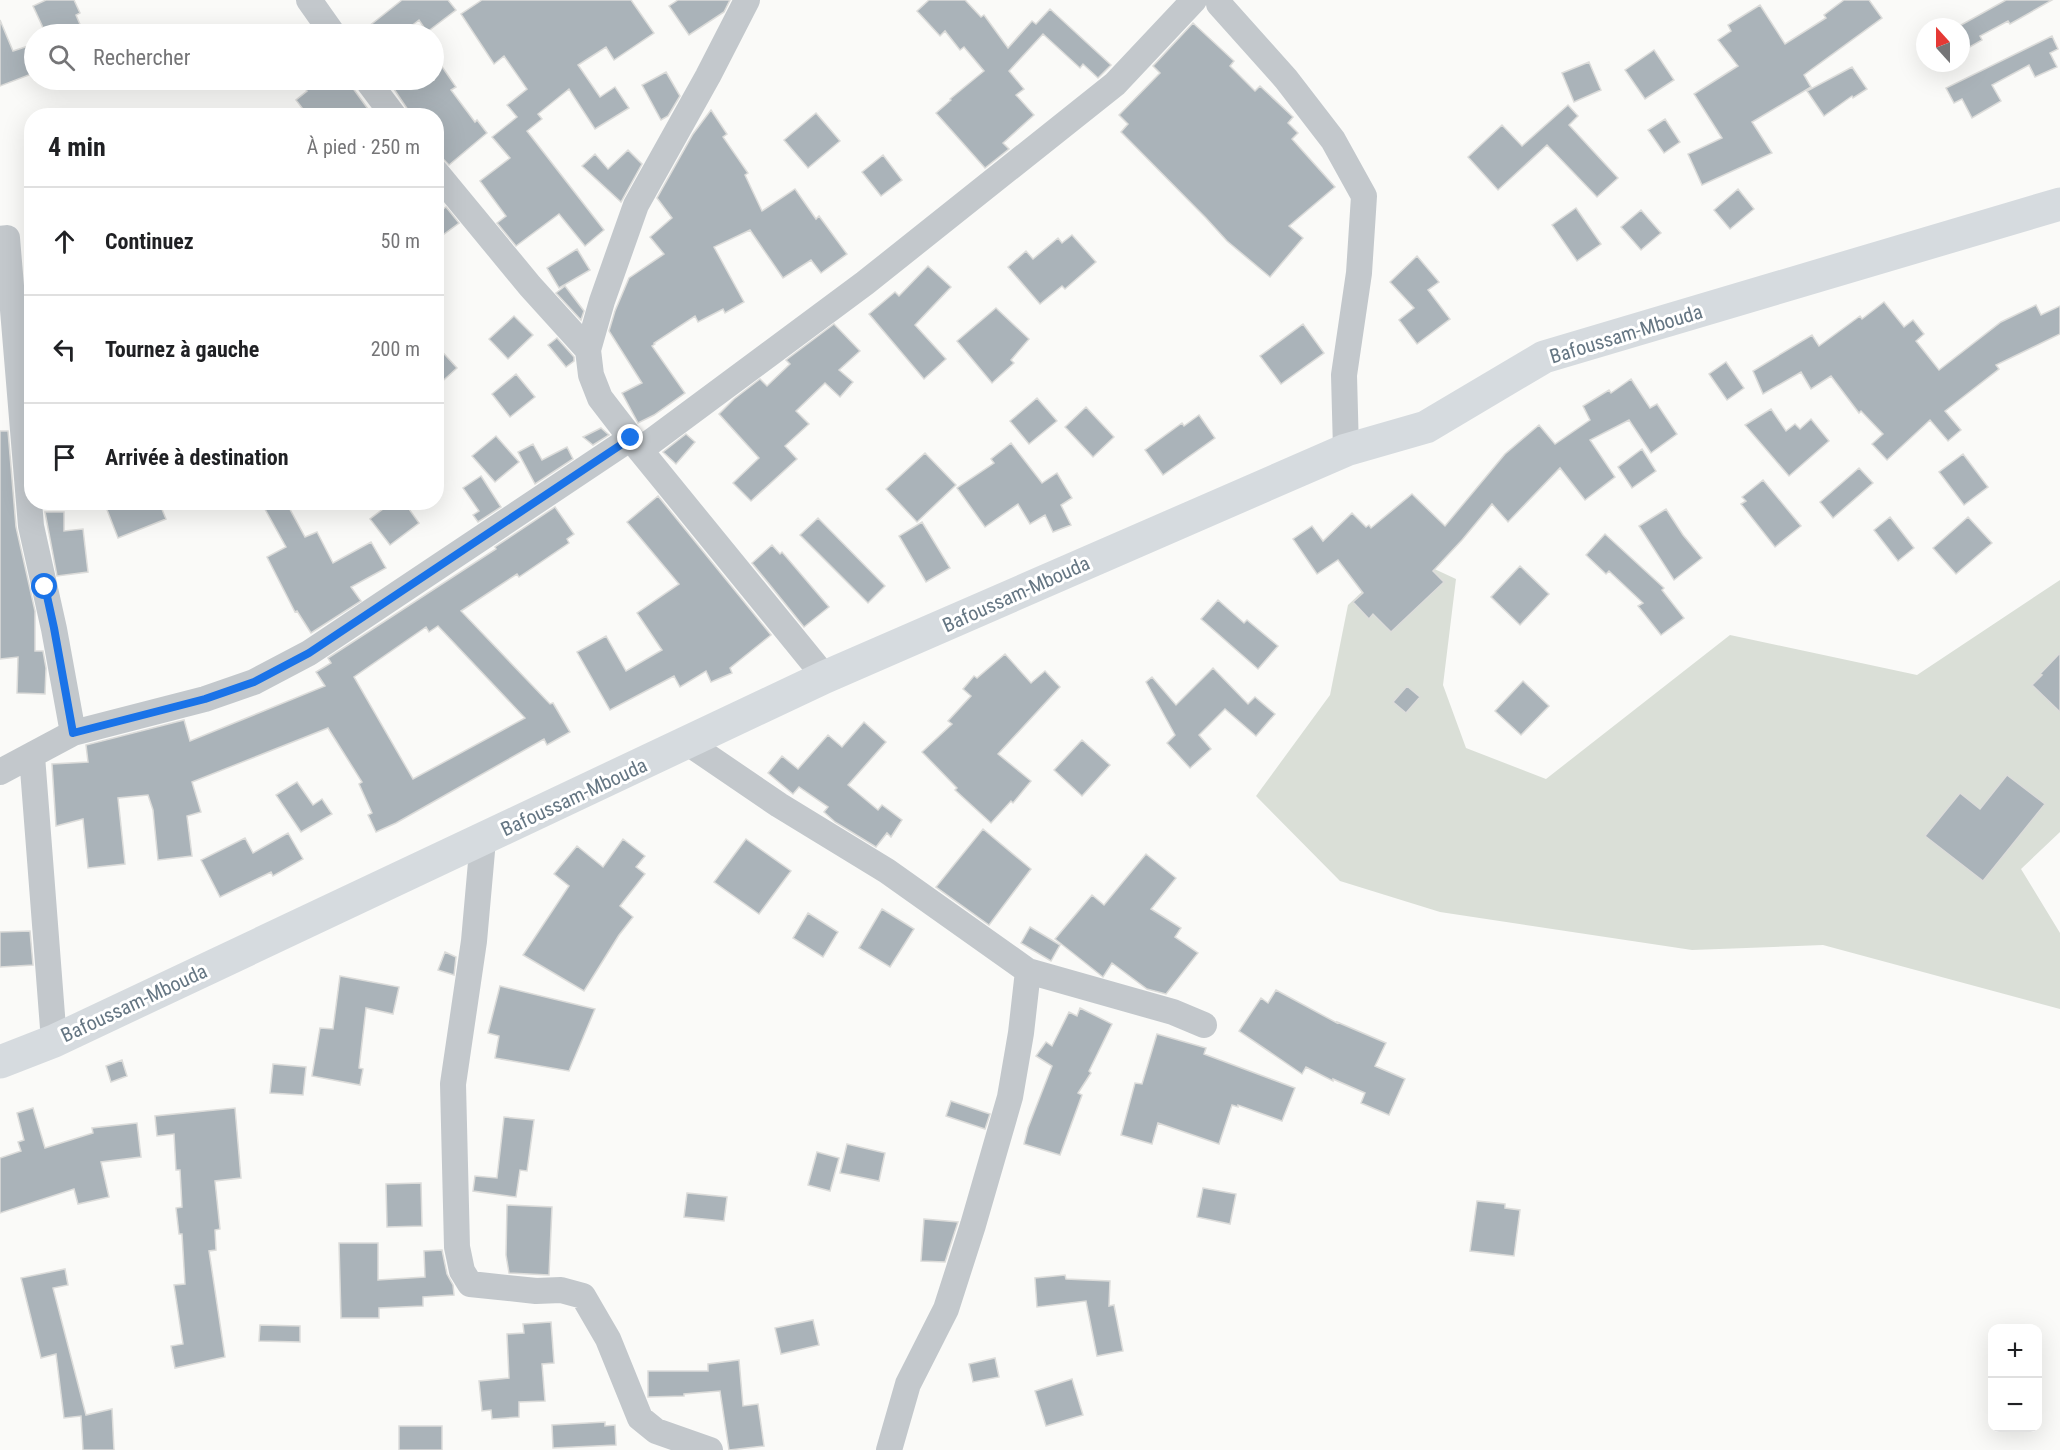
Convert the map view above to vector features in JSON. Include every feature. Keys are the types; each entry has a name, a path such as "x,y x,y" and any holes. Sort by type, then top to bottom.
{"highway":[{"name":"Bafoussam-Mbouda","path":"0,1062 54,1041 825,677 1346,450 1426,427 1544,357 2060,204"}],"street":[{"path":"309,0 326,24"},
{"path":"747,0 708,76 636,205 602,301 588,350 591,375 600,398 825,677"},
{"path":"0,772 73,733 205,699 254,682 309,653 635,444 866,283 1115,84 1194,0"},
{"path":"1219,0 1219,4 1286,79 1333,140 1364,196 1359,273 1344,375 1346,450"},
{"path":"374,90 388,108"},
{"path":"444,182 530,286 588,350"},
{"path":"0,239 7,238 24,442"},
{"path":"30,510 73,733"},
{"path":"688,743 779,805 887,871 942,909 988,945 1028,971 1173,1012 1204,1025"},
{"path":"32,756 54,1041"},
{"path":"483,840 474,941 453,1084 455,1214 457,1247 462,1271 470,1284 536,1291 561,1290 583,1296 608,1339 640,1418 656,1431 710,1450"},
{"path":"889,1450 908,1384 946,1309 1010,1097 1022,1033 1028,971"}],"shaded area":[{"path":"1402,554 1456,579 1443,685 1466,748 1546,779 1730,635 1917,675 2060,580 2060,832 2021,869 2060,933 2060,1009 1823,945 1692,950 1440,912 1340,881 1256,796 1330,695 1348,605"}],"building":[{"path":"46,0 74,0 80,13 76,15 80,24 41,24 33,6"},
{"path":"402,0 448,0 456,10 438,24 422,24 419,20 414,24 372,24"},
{"path":"482,0 631,0 654,33 614,60 606,47 578,65 600,97 615,87 629,108 595,129 569,89 538,114 542,119 527,131 604,230 585,246 559,214 516,246 497,223 506,216 480,181 510,158 492,137 517,117 507,105 527,89 504,56 494,64 461,14"},
{"path":"678,0 730,0 724,12 689,35 669,6"},
{"path":"929,0 965,0 981,17 984,15 1008,48 1032,21 1036,24 1050,9 1111,65 1098,78 1083,64 1080,68 1043,34 1009,71 1024,89 1016,95 1034,115 1003,143 1009,149 985,168 936,113 984,71 964,47 960,50 945,31 940,36 917,11"},
{"path":"1844,0 1869,0 1882,18 1804,75 1811,87 1752,122 1772,153 1702,185 1688,154 1722,138 1694,94 1738,66 1718,40 1731,31 1728,25 1760,5 1785,44 1826,18 1824,15"},
{"path":"2006,0 2052,0 2010,24 2008,21 1980,36 1982,40 1970,47 1970,20"},
{"path":"0,20 13,51 24,47 24,77 0,86"},
{"path":"1193,23 1234,61 1230,66 1255,91 1260,86 1293,117 1288,123 1298,133 1292,139 1335,187 1289,226 1303,238 1270,277 1227,241 1121,132 1128,124 1119,115 1160,73 1153,66"},
{"path":"2052,36 2058,49 2050,53 2057,67 2035,77 2029,65 1992,85 2001,101 1972,118 1962,99 1954,103 1946,88"},
{"path":"1654,50 1674,80 1645,99 1625,70"},
{"path":"1589,62 1601,90 1574,102 1562,73"},
{"path":"1852,67 1867,89 1853,98 1852,96 1824,116 1807,91"},
{"path":"444,70 456,87 451,90 475,122 477,120 487,133 449,165 444,160 444,108 407,108 395,90 444,90"},
{"path":"666,72 680,96 668,116 661,120 642,85"},
{"path":"354,90 367,108 302,108 296,100 307,91"},
{"path":"1568,105 1578,116 1569,125 1618,178 1597,197 1547,145 1498,190 1468,157 1502,125 1522,146"},
{"path":"711,110 727,134 723,137 748,173 745,175 762,211 795,189 816,219 819,216 847,254 821,273 811,260 783,278 750,230 714,247 744,302 725,313 723,309 698,322 695,316 654,343 652,346 685,393 654,415 638,423 622,393 642,383 609,331 629,278 664,254 650,237 672,218 657,198 693,134"},
{"path":"816,113 840,141 808,168 784,140"},
{"path":"1665,119 1680,142 1664,153 1648,130"},
{"path":"628,150 642,164 621,202 582,166 595,154 608,169"},
{"path":"883,155 902,180 881,196 862,172"},
{"path":"1738,189 1754,209 1730,229 1714,210"},
{"path":"446,207 459,223 444,234 444,208"},
{"path":"1576,208 1601,244 1577,261 1552,225"},
{"path":"1641,210 1661,233 1641,250 1621,227"},
{"path":"1072,235 1096,262 1065,289 1062,286 1040,304 1008,267 1026,251 1033,259 1058,238 1062,243"},
{"path":"577,249 590,270 559,288 547,268"},
{"path":"1417,256 1439,282 1428,290 1450,319 1417,344 1399,320 1414,308 1390,282"},
{"path":"928,266 951,287 915,325 946,359 924,379 869,314 895,292 899,296"},
{"path":"565,286 584,311 581,320 556,293"},
{"path":"1884,302 1904,327 1913,320 1924,334 1916,341 1939,370 2001,322 2036,305 2041,315 2060,306 2060,334 1996,365 1999,369 1945,411 1961,430 1948,441 1930,420 1887,460 1872,444 1883,434 1861,411 1859,413 1831,376 1811,389 1801,372 1763,394 1753,371 1812,335 1819,346 1860,316 1862,319"},
{"path":"996,308 1029,339 1011,360 1014,363 992,383 957,341"},
{"path":"514,316 533,335 508,359 489,339"},
{"path":"834,324 860,351 839,370 853,382 840,397 825,383 796,411 809,424 785,446 797,459 751,501 733,483 759,458 719,414 760,379 767,386 790,364 786,360"},
{"path":"1303,324 1324,353 1281,384 1260,356"},
{"path":"557,338 574,357 574,361 566,367 548,345"},
{"path":"444,354 457,368 444,380"},
{"path":"1726,362 1744,388 1727,400 1709,374"},
{"path":"516,374 535,397 510,417 492,394"},
{"path":"1631,379 1650,408 1657,404 1677,434 1651,453 1629,420 1590,440 1615,477 1585,500 1560,468 1508,522 1492,504 1433,571 1444,582 1391,632 1373,614 1369,619 1353,602 1363,593 1338,560 1317,574 1293,539 1312,526 1323,541 1352,513 1366,527 1369,525 1371,528 1412,494 1445,526 1505,454 1539,425 1555,444 1590,420 1583,406 1609,390 1611,393"},
{"path":"1037,398 1057,421 1029,444 1010,421"},
{"path":"1086,407 1114,437 1093,457 1065,427"},
{"path":"1771,409 1786,431 1795,424 1800,429 1811,419 1829,441 1789,476 1745,425"},
{"path":"1199,415 1215,438 1163,475 1145,450 1182,423 1184,426"},
{"path":"601,428 609,435 593,445 583,437"},
{"path":"0,431 8,431 16,527 35,611 35,651 43,651 46,668 45,694 17,693 18,657 0,659"},
{"path":"686,434 695,442 676,464 663,452"},
{"path":"496,436 519,462 495,482 472,456"},
{"path":"1011,443 1042,483 1057,473 1072,498 1061,505 1071,525 1053,532 1045,515 1030,524 1018,504 985,527 957,488 994,463 991,459"},
{"path":"533,444 542,460 567,447 573,459 535,484 518,452"},
{"path":"1642,449 1656,471 1632,488 1618,467"},
{"path":"925,453 956,485 917,522 886,489"},
{"path":"1963,454 1988,487 1964,505 1939,472"},
{"path":"1859,468 1873,483 1833,518 1820,502"},
{"path":"481,476 501,507 478,522 473,515 479,511 463,488"},
{"path":"1763,480 1801,526 1775,547 1741,504 1746,501 1742,497"},
{"path":"658,496 771,635 730,668 732,673 711,682 706,671 680,687 674,676 610,710 577,652 606,636 626,671 662,650 637,613 679,584 627,522"},
{"path":"555,507 574,534 567,539 569,543 519,577 517,574 461,611 550,704 553,703 570,732 547,745 544,739 396,823 376,832 368,815 372,813 359,784 362,782 328,728 192,782 201,812 187,816 192,856 158,860 153,810 148,795 118,798 125,864 88,868 83,819 56,826 52,764 88,762 86,745 184,720 190,741 325,686 316,672 331,663 328,658 496,549 495,547","holes":["438,626 525,718 413,779 354,677 426,627 429,632"]},
{"path":"1666,509 1702,558 1674,580 1639,526"},
{"path":"107,510 162,510 166,519 118,538"},
{"path":"265,510 290,510 305,537 317,532 333,563 371,542 386,568 351,587 361,601 311,633 297,611 295,612 267,557 286,547"},
{"path":"382,510 410,510 419,523 390,545 370,519"},
{"path":"45,512 64,512 64,531 83,529 88,572 57,576"},
{"path":"1890,517 1914,548 1898,561 1874,530"},
{"path":"1968,517 1992,543 1956,574 1933,548"},
{"path":"818,518 885,586 868,603 800,535"},
{"path":"922,522 950,568 926,582 899,536"},
{"path":"1605,534 1664,588 1662,590 1684,618 1661,635 1638,606 1643,603 1609,571 1606,574 1586,555"},
{"path":"772,545 780,554 782,552 829,607 804,627 752,563"},
{"path":"1520,566 1549,594 1520,625 1491,597"},
{"path":"1218,600 1244,623 1247,620 1278,646 1258,669 1201,619"},
{"path":"2060,653 2060,712 2032,685"},
{"path":"1005,654 1031,683 1045,671 1060,687 998,754 1031,781 1013,803 1011,801 991,823 955,790 957,788 922,752 952,724 948,721 971,696 963,689 974,676 977,678"},
{"path":"1213,668 1248,704 1255,697 1275,714 1256,736 1225,709 1199,735 1211,749 1190,768 1167,743 1175,735 1146,682 1152,677 1176,705"},
{"path":"1523,681 1549,706 1521,735 1495,711"},
{"path":"1407,686 1420,697 1406,713 1393,702"},
{"path":"864,722 886,742 848,785 878,810 882,805 902,820 891,837 887,833 876,847 835,822 824,812 828,807 799,787 793,794 768,773 782,756 798,769 828,735 842,747"},
{"path":"1082,740 1110,765 1082,796 1054,770"},
{"path":"2007,775 2045,804 1983,881 1925,836 1960,793 1980,809"},
{"path":"297,782 313,805 322,799 332,814 301,832 276,795"},
{"path":"983,829 1031,869 989,925 936,887"},
{"path":"288,833 303,859 273,876 271,872 220,897 201,860 245,838 253,853"},
{"path":"623,839 645,856 636,867 645,874 620,906 633,917 584,991 523,955 569,886 554,874 577,846 603,867"},
{"path":"746,839 791,871 759,914 714,882"},
{"path":"1146,854 1176,878 1151,909 1181,928 1175,937 1198,953 1166,994 1147,989 1112,963 1103,977 1055,939 1092,895 1104,905"},
{"path":"882,909 914,929 890,967 859,948"},
{"path":"808,913 838,932 823,957 793,938"},
{"path":"1030,927 1060,945 1051,961 1021,943"},
{"path":"30,931 33,965 0,967 0,932"},
{"path":"445,952 456,957 454,975 438,970"},
{"path":"340,976 399,987 393,1014 366,1008 359,1068 363,1069 360,1085 312,1076 320,1028 333,1029"},
{"path":"500,986 595,1009 569,1071 495,1058 499,1036 488,1033"},
{"path":"1276,990 1337,1023 1386,1043 1375,1066 1405,1079 1389,1115 1361,1103 1365,1093 1333,1079 1333,1081 1306,1067 1302,1074 1239,1031 1261,998 1268,1003"},
{"path":"1080,1008 1112,1024 1089,1071 1091,1073 1078,1093 1082,1095 1060,1155 1024,1144 1052,1066 1036,1056 1046,1042 1052,1046 1069,1012 1077,1016"},
{"path":"1157,1034 1206,1048 1204,1054 1295,1088 1282,1121 1238,1105 1238,1107 1232,1105 1219,1144 1158,1123 1152,1144 1121,1135 1135,1083 1142,1084"},
{"path":"122,1060 127,1076 111,1082 106,1066"},
{"path":"273,1064 306,1067 303,1095 270,1093"},
{"path":"951,1101 990,1114 985,1129 946,1116"},
{"path":"33,1108 45,1148 93,1133 92,1128 137,1123 141,1157 101,1162 109,1197 78,1204 74,1189 0,1213 0,1158 21,1151 18,1142 24,1140 17,1113"},
{"path":"235,1108 241,1178 215,1181 220,1229 215,1230 216,1250 209,1251 225,1357 175,1368 171,1346 183,1344 174,1285 185,1284 182,1234 179,1234 176,1208 182,1207 180,1170 176,1170 174,1134 157,1136 155,1116"},
{"path":"504,1117 534,1120 527,1171 520,1170 516,1197 473,1191 475,1176 497,1178"},
{"path":"847,1144 885,1153 879,1181 840,1173"},
{"path":"817,1152 839,1158 830,1191 808,1185"},
{"path":"421,1183 422,1226 387,1227 386,1184"},
{"path":"1203,1188 1236,1194 1230,1224 1197,1217"},
{"path":"687,1193 727,1197 724,1221 684,1217"},
{"path":"1477,1201 1505,1204 1505,1208 1520,1210 1514,1256 1470,1251"},
{"path":"507,1205 552,1207 549,1275 509,1273 506,1255"},
{"path":"924,1219 958,1222 945,1262 921,1261"},
{"path":"339,1243 378,1243 378,1280 425,1277 424,1251 442,1250 454,1295 423,1297 423,1306 379,1308 379,1318 341,1318"},
{"path":"65,1269 68,1285 53,1288 86,1415 112,1409 114,1450 83,1450 81,1416 64,1418 56,1354 41,1358 21,1278"},
{"path":"1065,1275 1066,1279 1110,1281 1109,1306 1114,1305 1123,1351 1097,1356 1086,1301 1037,1307 1035,1278"},
{"path":"813,1320 819,1345 781,1354 775,1328"},
{"path":"551,1322 554,1363 542,1364 545,1401 519,1402 519,1417 492,1419 491,1410 482,1411 479,1381 509,1378 507,1334 524,1333 523,1324"},
{"path":"260,1325 300,1326 300,1342 259,1341"},
{"path":"995,1358 999,1377 973,1382 969,1364"},
{"path":"739,1360 743,1406 758,1404 764,1446 729,1450 720,1391 684,1394 684,1396 648,1397 648,1371 708,1371 708,1364"},
{"path":"1072,1379 1083,1415 1046,1426 1035,1391"},
{"path":"605,1422 605,1426 615,1425 616,1445 553,1448 552,1425"},
{"path":"399,1426 442,1426 442,1450 399,1450"}],"route":[{"path":"45,587 73,733 89,727 205,699 254,682 309,653 631,438"}]}
